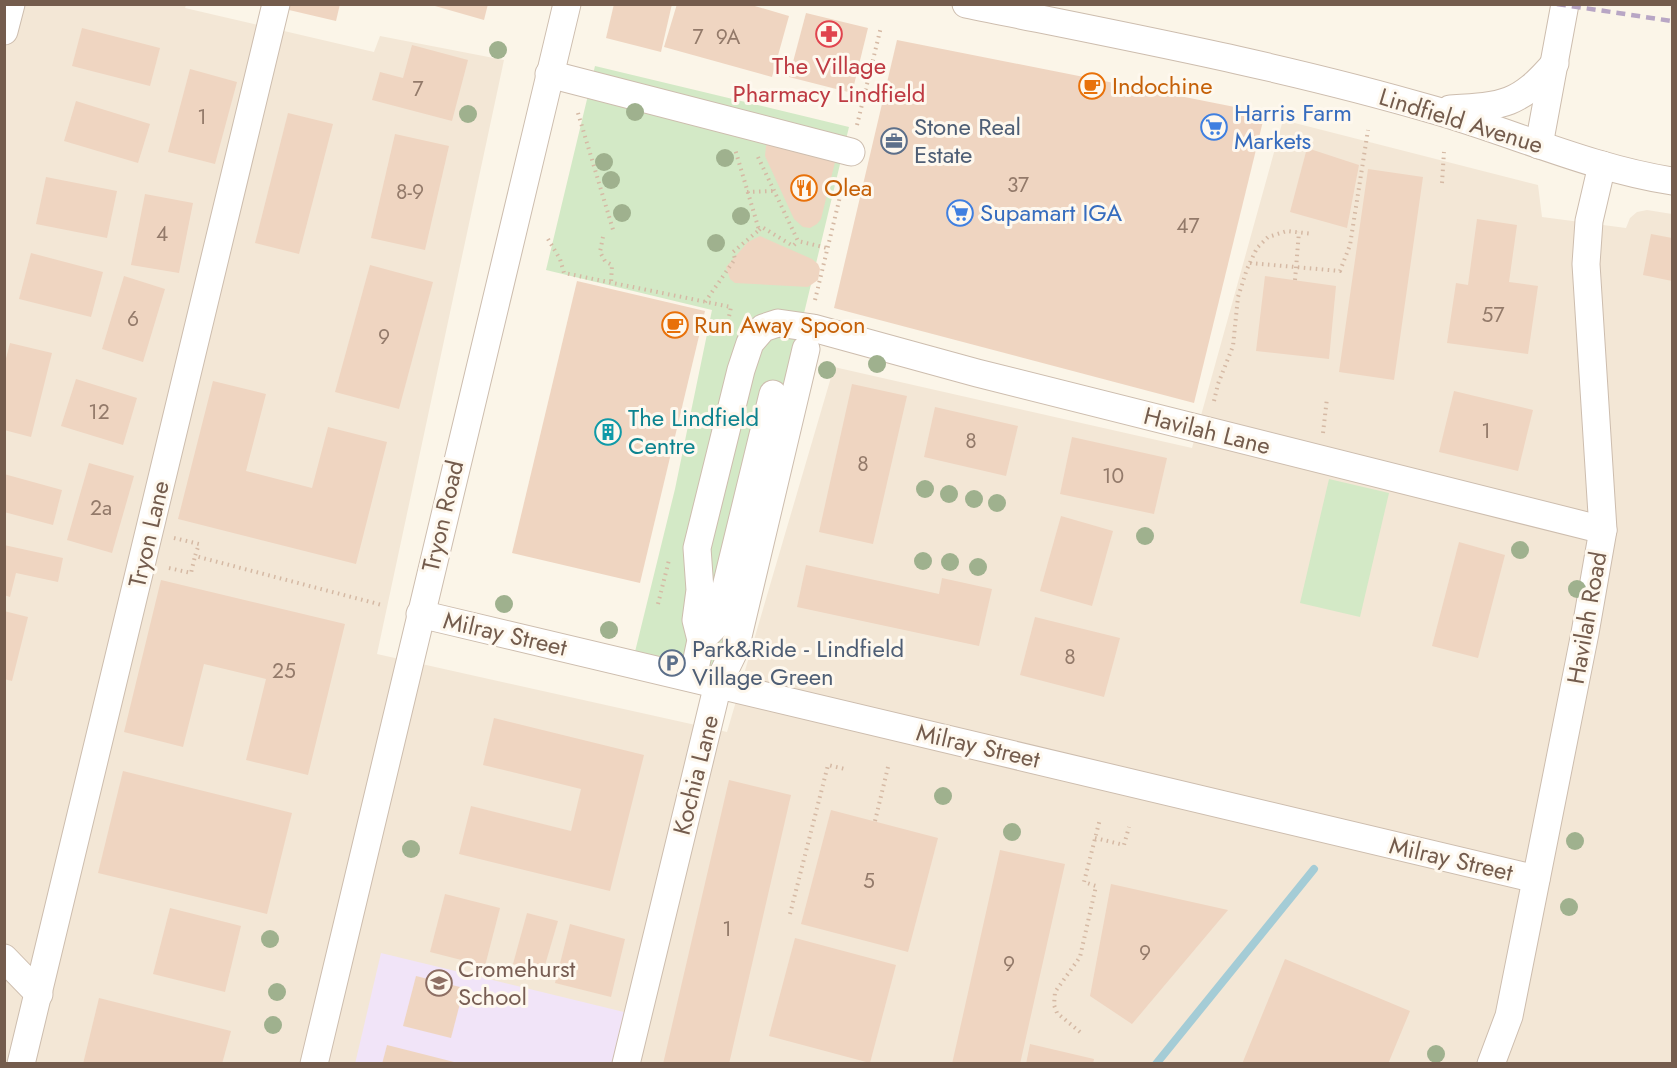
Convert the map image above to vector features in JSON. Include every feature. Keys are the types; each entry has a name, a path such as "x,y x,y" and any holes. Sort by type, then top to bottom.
{"street":[{"path":"4,31 11,4"},
{"name":"Tryon Lane","path":"21,1064 276,4"},
{"name":"Tryon Road","path":"314,1064 567,4"},
{"name":"Lindfield Avenue","path":"966,4 1232,57 1434,110 1602,165 1672,181"},
{"path":"1539,145 1565,4"},
{"path":"1434,110 1480,108 1509,101 1531,89 1556,62"},
{"path":"549,74 851,152"},
{"name":"Havilah Road","path":"1491,1064 1509,1016 1585,633 1603,530 1586,264 1589,221 1602,165"},
{"name":"Havilah Lane","path":"700,590 697,548 741,370 750,343 763,328 778,323 809,339 988,376 1603,530"},
{"name":"Kochia Lane","path":"626,1064 705,681 735,649 809,339"},
{"path":"701,640 717,624 766,392 715,565 700,590 696,620 701,640 705,681"},
{"name":"Milray Street","path":"420,614 1536,879"},
{"path":"4,958 39,994"}],"path":[{"path":"578,113 614,233"},
{"path":"735,122 774,191 798,241"},
{"path":"735,122 747,192 759,230"},
{"path":"1250,263 1340,271 1350,245 1368,130"},
{"path":"1442,183 1444,152"},
{"path":"747,192 774,191"},
{"path":"705,302 735,259 734,252 762,227 793,246 798,241"},
{"path":"1214,402 1218,384 1233,346 1238,297 1257,248 1268,237 1287,231 1313,234"},
{"path":"1295,280 1299,232"},
{"path":"603,237 600,252 605,261 612,265 611,283"},
{"path":"548,239 560,259 564,273 731,308 726,330"},
{"path":"798,241 827,248"},
{"path":"1323,433 1328,398"},
{"path":"174,537 199,544 195,556 382,604"},
{"path":"790,914 828,765 845,769"},
{"path":"875,821 888,767"},
{"path":"1080,1032 1057,1013 1054,1005 1055,992 1080,957 1096,886 1084,882 1100,819"},
{"path":"1095,838 1124,844 1129,826"}],"shaded area":[{"path":"5,5 186,5 185,8 374,52 380,36 504,60 377,654 727,732 834,367 1192,448 1283,120 1538,185 1542,217 1626,228 1630,218 1637,212 1647,210 1672,214 1672,1063 5,1064"},
{"name":"Cromehurst School","path":"381,953 628,1013 615,1063 355,1064"}],"green space":[{"path":"595,66 849,127 718,684 632,664 675,489 712,310 546,270"},
{"path":"1329,479 1389,493 1360,617 1300,603"}],"building":[{"path":"290,4 340,4 336,21 289,10"},
{"path":"428,4 488,4 484,20"},
{"path":"614,4 672,4 661,52 606,38"},
{"path":"677,4 748,4 789,16 772,77 664,47"},
{"path":"806,13 868,28 852,93 789,77"},
{"path":"82,28 160,48 150,86 72,66"},
{"path":"897,40 1265,113 1194,403 834,308"},
{"path":"412,45 468,60 452,121 372,100 380,72 403,78"},
{"path":"190,69 237,82 215,164 168,152"},
{"path":"76,101 150,124 138,163 64,141"},
{"path":"288,113 333,124 299,254 255,243"},
{"path":"395,134 449,146 425,250 371,238"},
{"name":"Olea","path":"770,140 837,154 821,219 810,228 803,227 794,219 765,156 766,146"},
{"path":"1307,148 1359,165 1347,228 1290,212"},
{"path":"1368,169 1423,177 1394,380 1339,372"},
{"path":"46,177 117,191 107,238 36,224"},
{"path":"145,194 193,203 179,273 131,265"},
{"path":"1477,219 1517,225 1509,282 1538,286 1528,354 1447,343 1456,283 1468,285"},
{"path":"1651,234 1672,238 1672,281 1643,275"},
{"path":"760,236 812,259 820,269 818,280 808,287 735,283 730,279 726,267 748,242"},
{"path":"31,253 103,272 91,317 19,299"},
{"path":"370,265 433,282 399,409 335,392"},
{"path":"124,276 165,289 143,362 102,349"},
{"path":"1265,276 1336,286 1329,359 1256,351"},
{"name":"The Lindfield Centre","path":"577,281 705,311 640,583 512,553"},
{"path":"10,343 52,353 31,437 4,430 4,366"},
{"path":"76,379 137,398 123,445 61,426"},
{"path":"213,381 266,394 246,471 312,488 328,427 387,442 356,564 178,519"},
{"path":"852,384 907,396 873,544 819,532"},
{"path":"1454,391 1533,410 1518,471 1439,452"},
{"path":"935,407 1018,426 1006,476 924,457"},
{"path":"1072,437 1167,458 1154,514 1060,494"},
{"path":"89,463 134,476 112,553 67,540"},
{"path":"4,474 62,490 53,525 4,512"},
{"path":"1061,516 1113,531 1092,606 1040,591"},
{"path":"1459,542 1505,555 1478,658 1432,646"},
{"path":"4,545 63,558 58,582 16,573 10,597 4,595"},
{"path":"806,565 939,594 942,578 992,589 979,646 797,607"},
{"path":"161,580 345,624 308,775 246,760 266,679 204,664 183,747 124,732"},
{"path":"4,611 28,617 12,681 4,679"},
{"path":"1035,617 1120,638 1104,697 1020,675"},
{"path":"494,718 644,755 610,891 459,854 471,806 571,831 581,789 483,765"},
{"path":"123,771 292,813 267,914 98,873"},
{"path":"729,780 791,795 729,1064 663,1064"},
{"path":"831,810 938,838 908,952 801,924"},
{"path":"1000,850 1065,864 1020,1064 952,1064"},
{"path":"1111,884 1228,910 1132,1024 1090,996"},
{"path":"445,894 500,908 485,966 430,952"},
{"path":"170,908 241,926 225,992 153,974"},
{"path":"527,913 558,921 543,972 513,964"},
{"path":"570,924 625,939 611,997 555,983"},
{"path":"795,938 896,965 870,1063 769,1036"},
{"path":"1285,959 1410,1011 1388,1064 1242,1064"},
{"path":"416,976 464,988 451,1038 403,1026"},
{"path":"99,998 231,1031 222,1064 83,1064"},
{"path":"1030,1044 1094,1059 1093,1064 1026,1064"},
{"path":"387,1045 458,1063 458,1064 382,1064"}],"waterway":[{"path":"1156,1064 1314,869"}],"railway":[{"path":"1557,4 1672,21"}],"place":[{"name":"The Village Pharmacy Lindfield","path":"829,34"},
{"name":"Indochine","path":"1092,86"},
{"name":"Harris Farm Markets","path":"1214,127"},
{"name":"Stone Real Estate","path":"894,141"},
{"name":"Olea","path":"804,188"},
{"name":"Supamart IGA","path":"960,213"},
{"name":"Run Away Spoon","path":"675,325"},
{"name":"The Lindfield Centre","path":"608,432"},
{"name":"Park&Ride - Lindfield Village Green","path":"672,663"},
{"name":"Cromehurst School","path":"439,983"}]}
